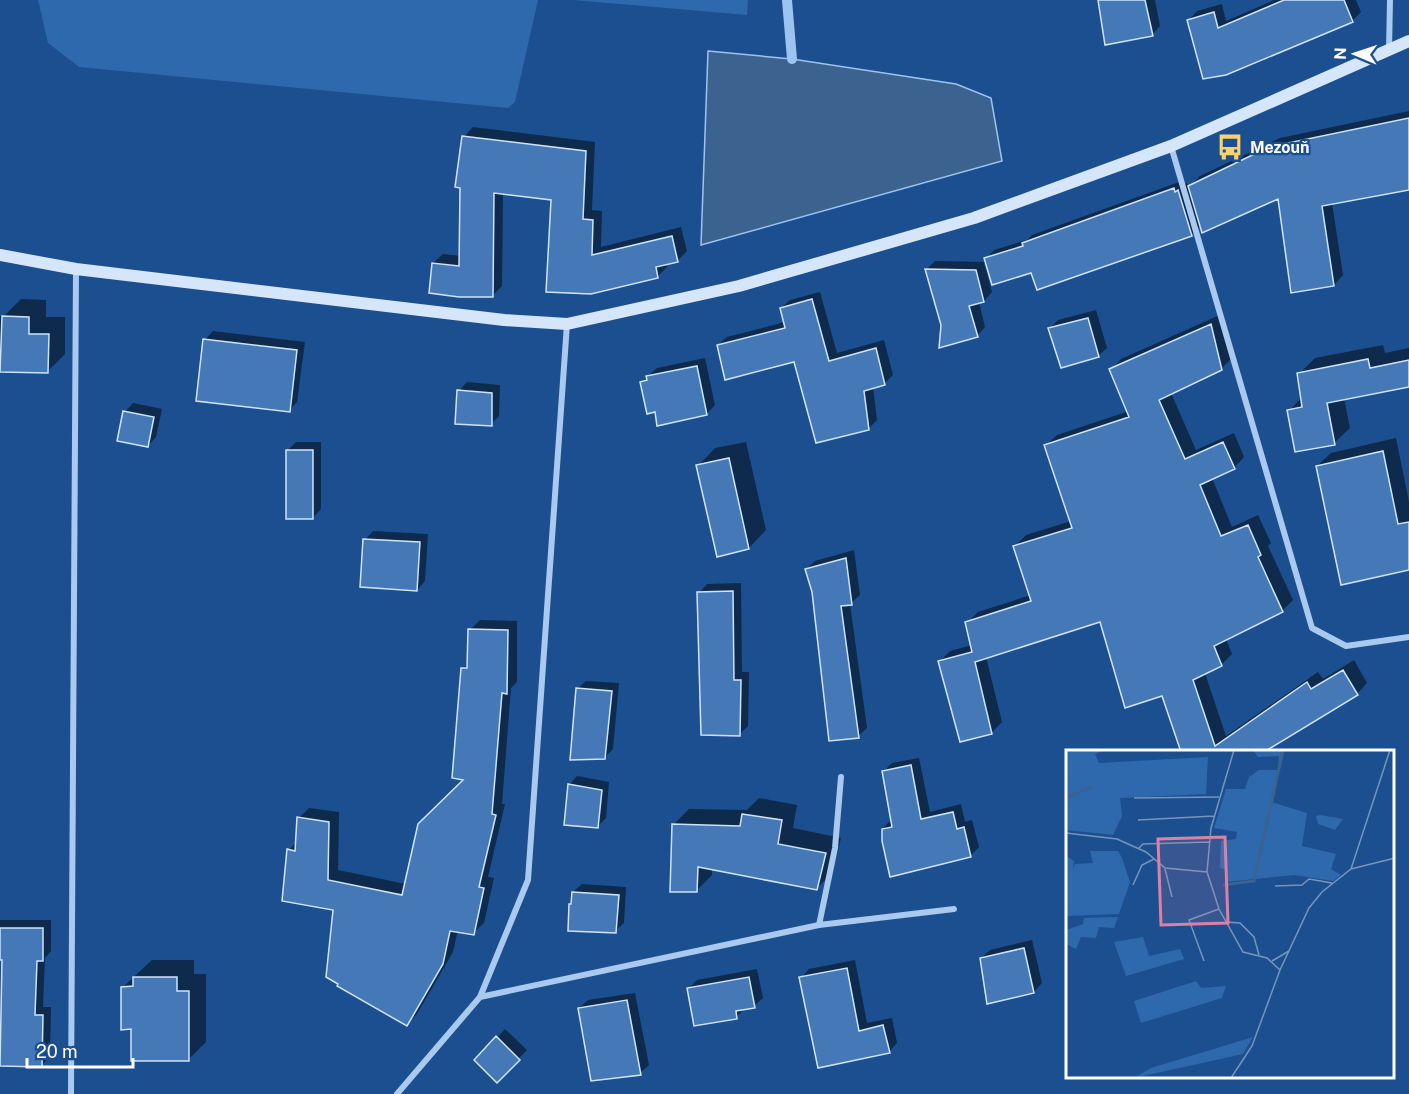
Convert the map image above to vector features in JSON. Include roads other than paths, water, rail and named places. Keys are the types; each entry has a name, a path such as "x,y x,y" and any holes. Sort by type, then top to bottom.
{"street":[{"path":"1389,50 1390,0"},
{"path":"0,255 76,269 504,320 567,324 739,286 974,218 1171,146 1409,41"},
{"path":"1171,146 1312,628 1346,646 1409,637"},
{"path":"71,1094 76,269"},
{"path":"397,1094 480,997 528,880 567,324"},
{"path":"819,925 835,848 841,777"},
{"path":"480,997 819,925 954,909"}],"waterway":[{"path":"787,0 792,59"}],"place":[{"name":"Mezouň","path":"1230,147"}]}
